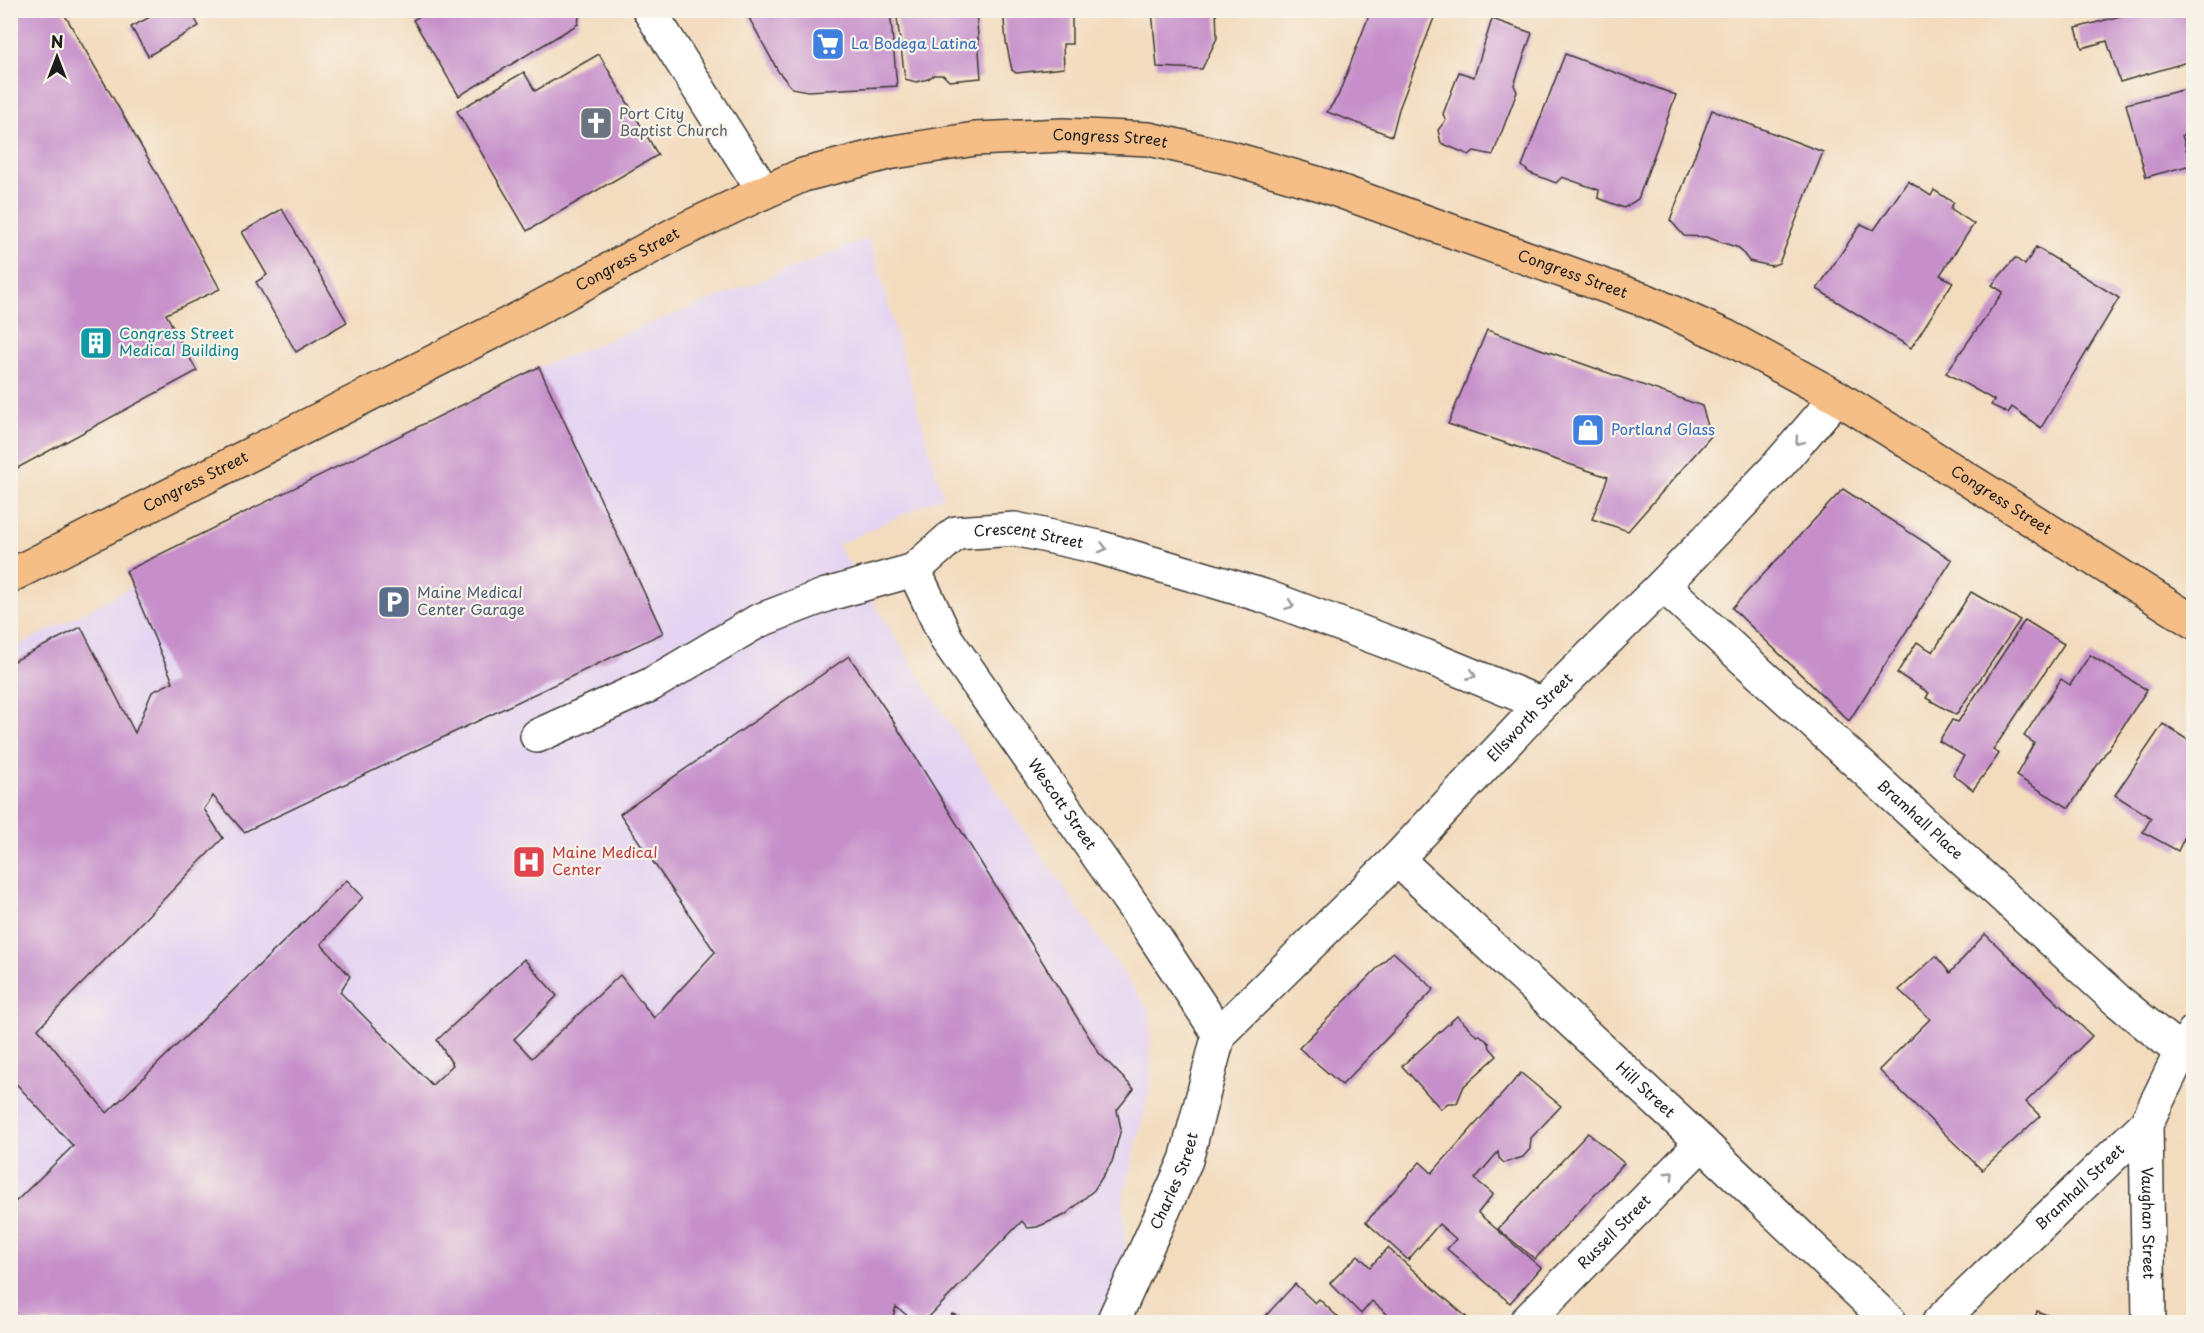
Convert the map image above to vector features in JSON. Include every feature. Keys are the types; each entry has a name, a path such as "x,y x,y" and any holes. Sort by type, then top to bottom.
{"main road":[{"name":"Congress Street","path":"10,576 508,324 677,233 765,192 804,176 888,153 975,139 1062,135 1149,139 1235,159 1320,184 1647,301 1727,337 1837,397 2193,622"}],"street":[{"path":"649,10 765,192"},
{"name":"Ellsworth Street","path":"1219,1034 1397,859 1542,704 1774,471 1837,397"},
{"name":"Crescent Street","path":"537,736 650,685 758,621 826,595 914,570 956,533 1015,529 1098,547 1264,596 1425,656 1542,704"},
{"name":"Wescott Street","path":"914,570 947,640 1145,923 1219,1034"},
{"name":"Bramhall Place","path":"1663,585 2117,1000 2187,1042"},
{"name":"Hill Street","path":"1397,859 1702,1143 1890,1323"},
{"name":"Charles Street","path":"1113,1323 1186,1160 1219,1034"},
{"name":"Bramhall Street","path":"1939,1323 2146,1124 2187,1042"},
{"name":"Vaughan Street","path":"2146,1124 2149,1323"},
{"name":"Russell Street","path":"1527,1323 1702,1143"}],"shaded area":[{"name":"Maine Medical Center","path":"869,238 943,496 837,545 943,713 1150,1012 1151,1086 1123,1198 1125,1226 1123,1322 11,1322 11,649 85,612 539,367"}],"building":[{"name":"Congress Street Medical Building","path":"10,10 62,10 155,170 220,289 166,314 197,371 10,472"},
{"path":"148,10 190,10 199,26 148,56 131,27 152,16"},
{"path":"429,10 580,10 578,24 459,96 413,20"},
{"name":"La Bodega Latina","path":"756,10 890,10 897,86 808,91 792,88 778,71 748,16"},
{"path":"896,10 976,10 981,78 949,81 943,75 934,75 916,82 905,79"},
{"path":"1003,10 1072,10 1072,44 1063,44 1064,68 1016,73 1012,70"},
{"path":"1152,10 1216,10 1217,38 1202,69 1157,67"},
{"path":"1371,10 1437,10 1399,109 1392,136 1327,112 1338,96"},
{"path":"2142,10 2194,10 2194,60 2120,82 2107,41 2082,48 2076,28"},
{"path":"1492,19 1532,33 1514,85 1517,92 1493,155 1474,151 1469,155 1441,143 1438,130 1446,120 1443,114 1459,72 1474,77"},
{"path":"599,54 658,155 527,231 457,111 524,72 535,91"},
{"path":"1565,54 1676,95 1638,199 1624,208 1598,198 1599,190 1562,177 1556,183 1530,173 1522,166"},
{"path":"2194,87 2194,132 2182,135 2191,165 2146,177 2126,104"},
{"path":"1712,110 1823,152 1779,263 1771,266 1749,261 1739,248 1706,237 1684,236 1670,220"},
{"path":"1908,181 1931,196 1934,190 1954,203 1950,208 1974,224 1940,275 1953,282 1911,348 1817,289 1861,224 1874,230"},
{"path":"282,209 347,322 296,352 256,282 267,275 242,232"},
{"path":"2036,247 2119,298 2041,428 2012,407 2008,413 1991,405 1994,400 1946,373 2003,292 1992,285 2015,258 2025,265"},
{"name":"Portland Glass","path":"1487,330 1702,406 1711,436 1628,531 1592,519 1608,477 1448,424"},
{"name":"Maine Medical Center","path":"539,367 663,633 244,832 213,796 204,809 223,838 38,1029 107,1113 347,880 363,897 321,944 350,976 340,992 432,1085 453,1065 437,1040 524,959 557,996 514,1039 532,1058 620,975 654,1018 715,952 620,814 849,656 888,713 1099,1053 1134,1089 1117,1110 1121,1129 1112,1162 1094,1190 1065,1215 1037,1227 1028,1228 1022,1221 924,1322 916,1322 896,1307 891,1322 10,1322 10,1207 73,1146 10,1077 10,663 81,627 135,733 152,692 173,682 126,571"},
{"path":"1843,489 1952,560 1849,721 1732,608"},
{"path":"1971,592 2020,620 1956,715 1926,698 1929,693 1897,673 1917,642 1933,652"},
{"path":"2025,620 2064,644 1993,750 1999,754 1973,790 1953,774 1964,756 1939,741 1952,720 1958,722"},
{"path":"2090,655 2147,690 2069,808 2016,776 2034,743 2024,736 2061,679 2070,685"},
{"path":"2163,724 2194,744 2194,844 2184,838 2178,851 2143,832 2151,818 2115,795"},
{"path":"1985,934 2092,1036 2026,1102 2040,1116 1982,1170 1879,1070 1930,1019 1899,990 1936,956 1950,973"},
{"path":"1393,952 1434,989 1342,1085 1299,1048"},
{"path":"1457,1016 1477,1036 1480,1035 1489,1043 1497,1056 1464,1086 1457,1103 1448,1103 1441,1109 1402,1066"},
{"path":"1521,1073 1561,1106 1531,1138 1530,1149 1523,1157 1504,1163 1499,1158 1498,1152 1475,1179 1493,1194 1478,1213 1541,1268 1510,1303 1447,1249 1456,1239 1439,1224 1408,1260 1366,1222 1420,1162 1432,1173"},
{"path":"1588,1133 1624,1163 1535,1259 1498,1229"},
{"path":"1388,1248 1472,1322 1396,1322 1372,1301 1361,1314 1330,1283 1358,1255 1370,1267"},
{"path":"1295,1284 1315,1303 1319,1299 1343,1322 1260,1322"},
{"path":"2037,1311 2064,1322 2034,1322"},
{"path":"952,1314 974,1322 948,1322"}],"place":[{"name":"La Bodega Latina","path":"828,44"},
{"name":"Port City Baptist Church","path":"596,123"},
{"name":"Congress Street Medical Building","path":"96,343"},
{"name":"Portland Glass","path":"1588,430"},
{"name":"Maine Medical Center Garage","path":"394,602"},
{"name":"Maine Medical Center","path":"529,862"}]}
